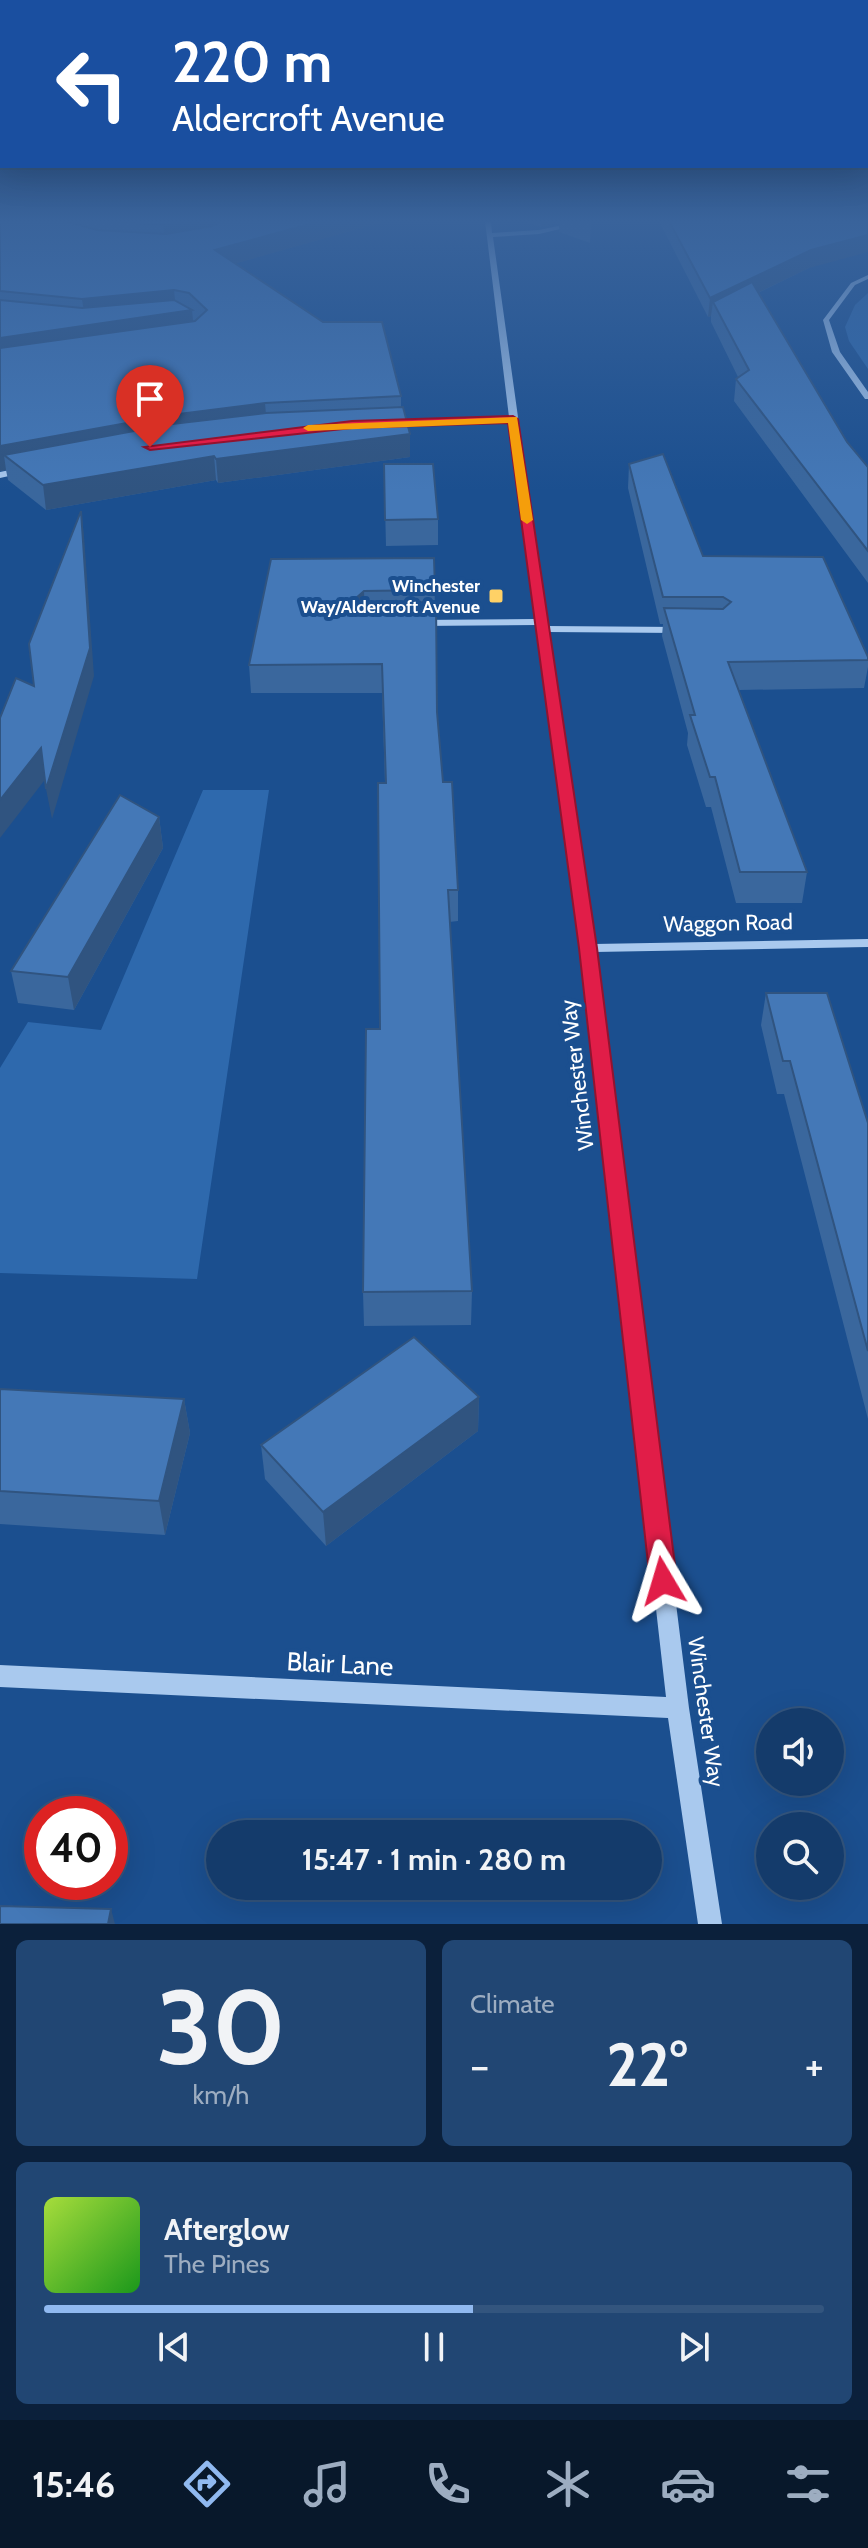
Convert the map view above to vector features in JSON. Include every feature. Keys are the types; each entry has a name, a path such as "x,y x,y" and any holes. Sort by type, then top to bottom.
{"street":[{"name":"Winchester Way","path":"500,311 588,948 678,1708 710,1924"},
{"path":"833,311 826,320 836,352 868,397"},
{"path":"382,424 513,419"},
{"path":"0,475 31,469"},
{"path":"409,623 690,630"},
{"name":"Waggon Road","path":"588,948 868,943"},
{"name":"Blair Lane","path":"0,1676 678,1708"}],"shaded area":[{"path":"852,311 868,311 868,369 849,341 845,327"},
{"path":"203,790 269,790 197,1279 0,1273 0,1068 28,1022 101,1030"}],"building":[{"path":"0,311 187,311 0,338"},
{"path":"206,311 306,311 323,322 382,322 401,396 265,403 171,415 0,446 0,348 195,321"},
{"path":"718,311 769,311 847,442 868,467 868,551 736,379 749,370"},
{"path":"403,407 410,434 216,459 214,456 43,485 4,455 172,424 266,413"},
{"path":"663,454 703,556 823,557 868,657 868,660 728,662 807,872 740,872 715,777 710,777 690,715 695,715 664,608 723,609 731,602 723,597 663,597 629,464"},
{"path":"384,464 433,464 438,519 385,520"},
{"path":"81,511 90,648 46,789 41,748 0,800 0,718 16,678 34,686 29,644"},
{"path":"434,558 435,590 364,591 356,598 364,603 436,602 437,712 443,782 452,782 458,890 448,890 472,1291 363,1292 366,1029 380,1029 378,783 386,783 382,664 249,665 271,559"},
{"path":"120,795 159,817 68,977 11,971"},
{"path":"766,993 827,993 868,1123 868,1351 790,1061 783,1061"},
{"path":"414,1337 479,1397 323,1512 261,1445"},
{"path":"0,1389 184,1399 159,1501 0,1491"},
{"path":"0,1906 111,1909 108,1924 0,1924"}],"slow traffic":[{"path":"308,428 513,419 527,520"}],"place":[{"name":"Winchester Way/Aldercroft Avenue","path":"496,596"}],"route":[{"path":"150,447 267,431 513,419 588,948 663,1581"}]}
